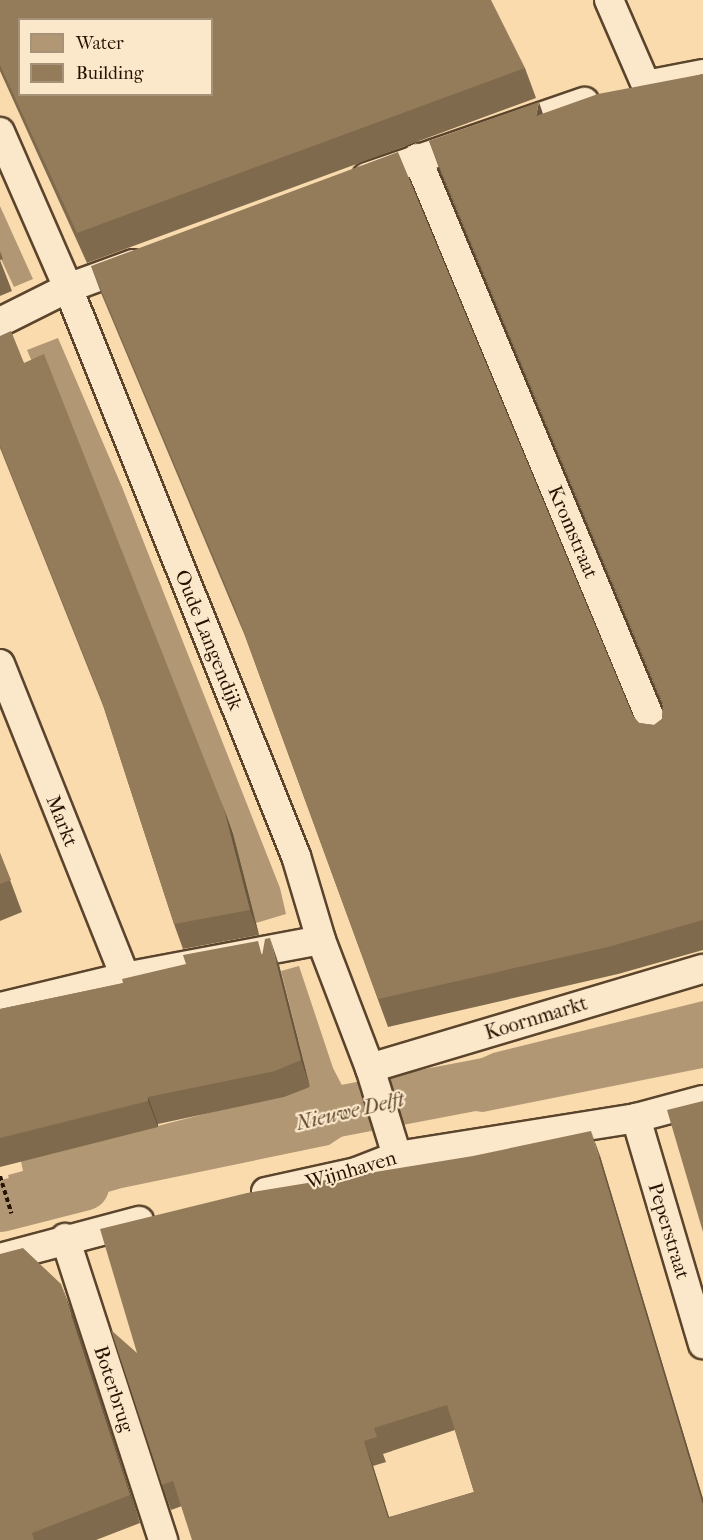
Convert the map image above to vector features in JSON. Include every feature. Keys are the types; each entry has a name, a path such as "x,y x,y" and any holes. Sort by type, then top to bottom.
{"street":[{"path":"609,0 627,91"},
{"path":"341,186 544,113 703,74"},
{"name":"Oude Langendijk","path":"0,132 58,293 296,856 310,942 370,1068 393,1146"},
{"name":"Kromstraat","path":"417,158 658,737"},
{"path":"11,316 58,293 156,256"},
{"name":"Markt","path":"0,664 125,977"},
{"path":"0,1007 125,977 310,942"},
{"name":"Koornmarkt","path":"370,1068 703,969"},
{"path":"636,1118 703,1100"},
{"name":"Wijnhaven","path":"240,1198 356,1172 393,1146 636,1118"},
{"name":"Peperstraat","path":"636,1118 703,1344"},
{"path":"0,1258 65,1238 170,1214"},
{"name":"Boterbrug","path":"65,1238 163,1540"}],"path":[{"path":"0,1176 12,1220"}],"water":[{"path":"0,206 33,279 14,287 0,257"},
{"path":"58,338 122,487 280,888 286,914 256,923 223,811 27,350"},
{"path":"299,966 333,1068 348,1097 355,1128 329,1145 122,1188 20,1217 8,1175 23,1171 21,1161 310,1087 281,971"},
{"path":"703,1001 703,1068 483,1112 451,1108 442,1076 493,1053"}],"building":[{"path":"0,0 491,0 525,68 77,233 0,65"},
{"path":"703,74 703,920 608,947 378,999 235,608 91,266 398,152 633,716 639,723 654,725 662,719 663,703 429,141 539,102 536,116 598,94"},
{"path":"11,331 24,363 44,354 224,809 250,910 174,924 100,696 0,446 0,336"},
{"path":"0,853 11,880 0,884"},
{"path":"270,938 301,1060 275,1071 148,1097 148,1101 0,1138 0,1009 123,983 122,979 186,964 183,955 258,941 262,956 265,939"},
{"path":"703,1101 703,1232 667,1110"},
{"path":"591,1131 703,1505 703,1540 192,1540 173,1481 162,1485 111,1330 137,1353 100,1229 247,1193 473,1156","holes":["447,1405 474,1492 388,1518 364,1441 377,1437 374,1428"]},
{"path":"23,1248 61,1284 130,1495 32,1533 34,1540 0,1540 0,1254"}],"waterway":[{"name":"Nieuwe Delft","path":"283,1127 332,1112 516,1077"},
{"name":"Nieuwe Delft","path":"0,1206 83,1185"}]}
